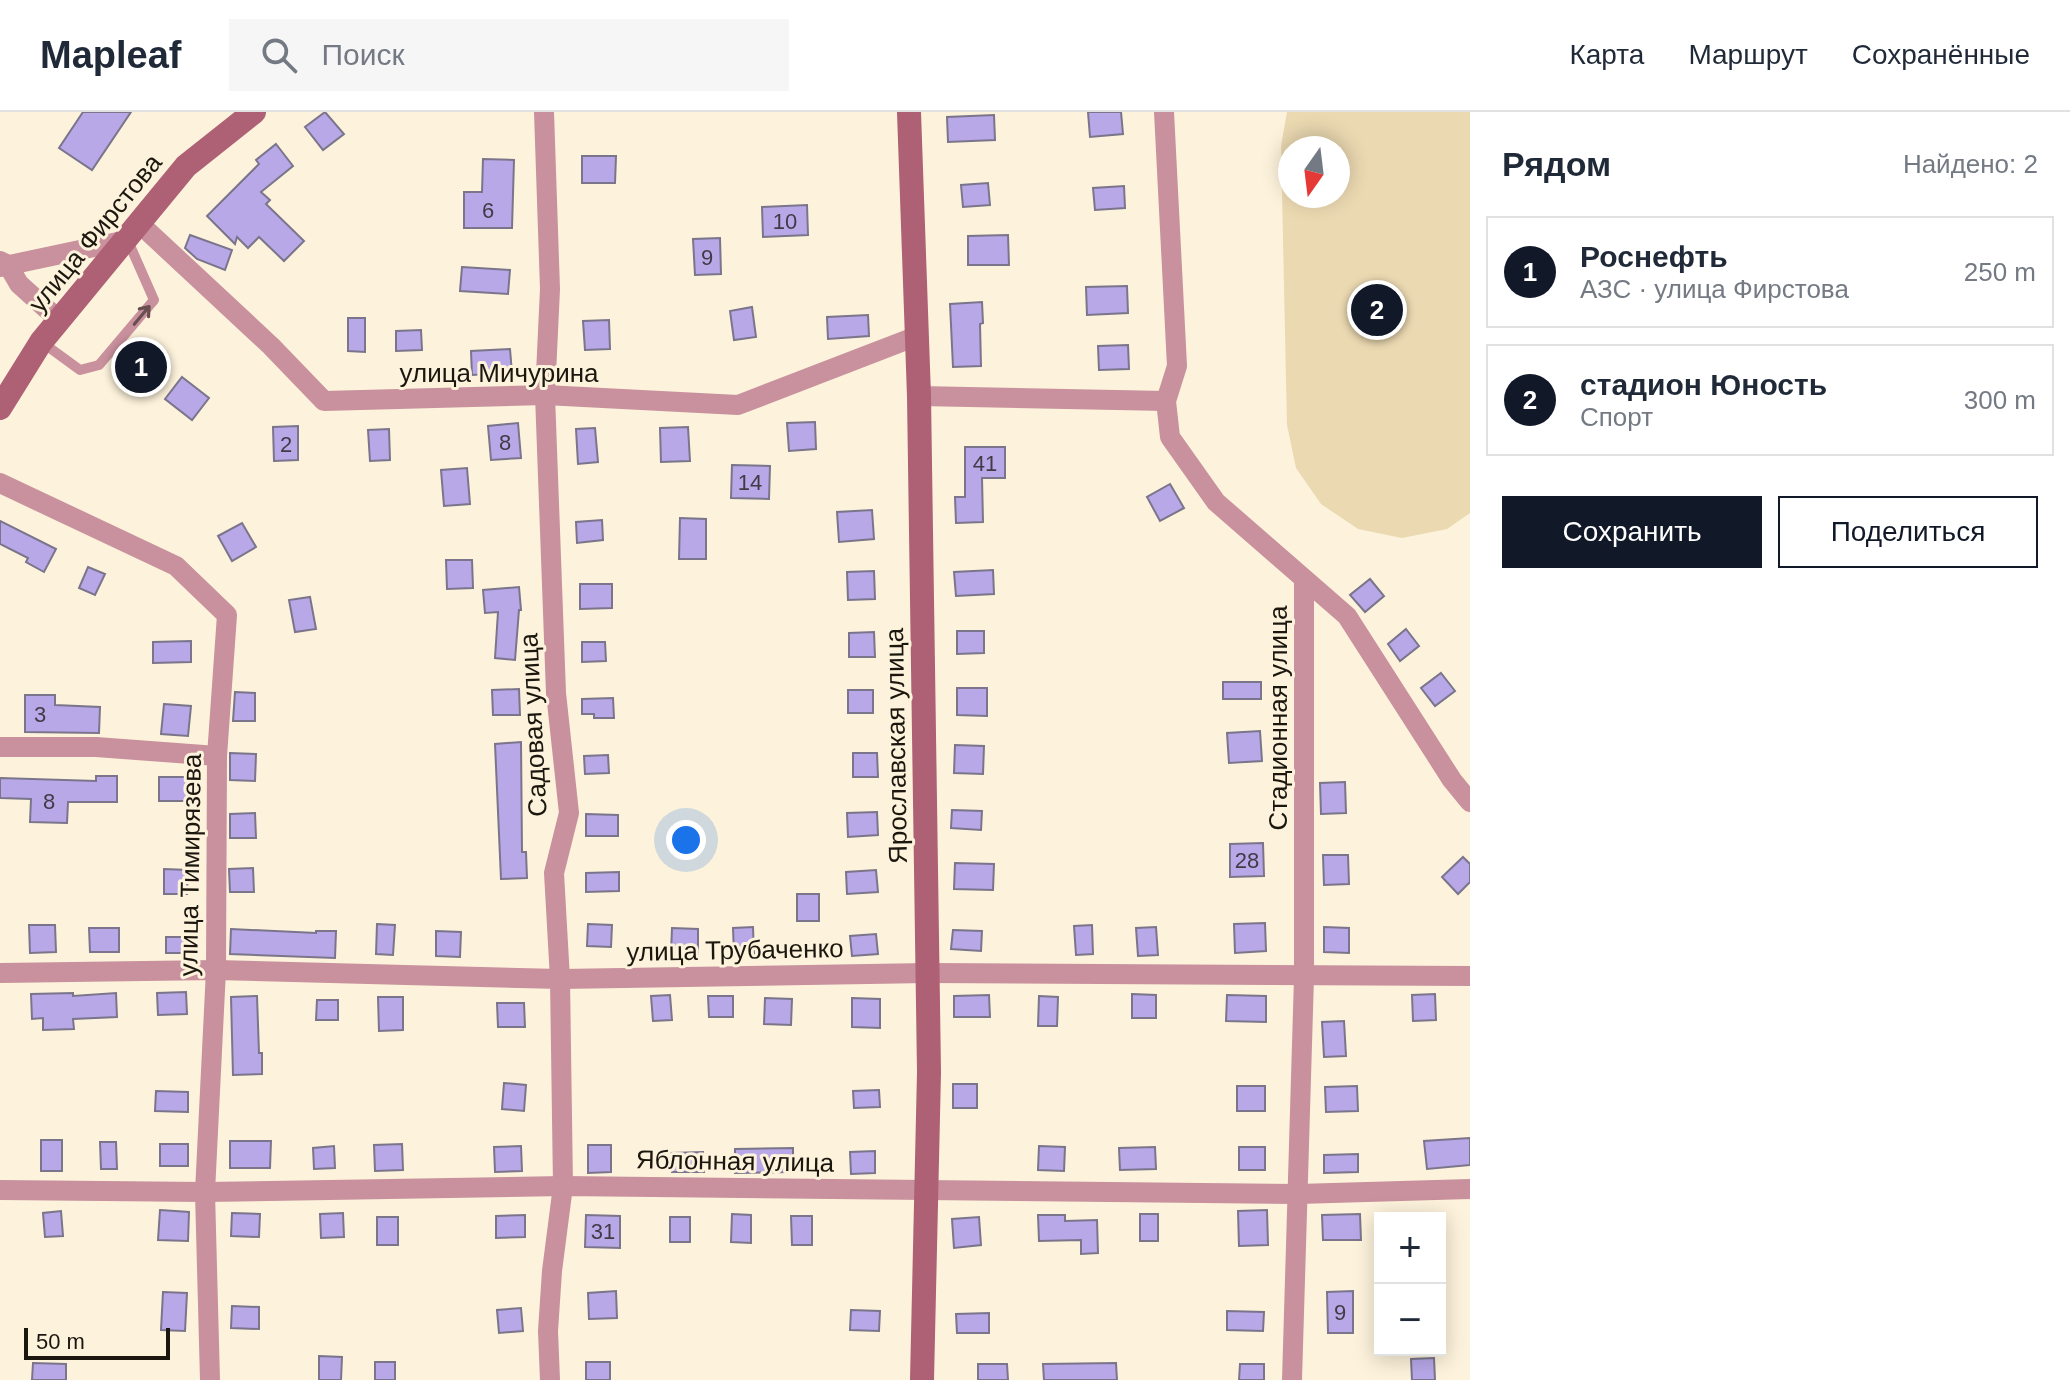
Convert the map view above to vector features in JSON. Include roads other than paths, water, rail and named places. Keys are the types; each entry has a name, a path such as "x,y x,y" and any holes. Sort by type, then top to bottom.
{"street":[{"name":"улица Фирстова","path":"0,408 41,342 186,166 254,112"},
{"name":"Садовая улица","path":"544,112 550,289 545,395 556,693 569,813 554,873 560,979 563,1186 552,1271 548,1331 550,1380"},
{"name":"Ярославская улица","path":"909,112 919,396 928,973 922,1380"},
{"name":"Стадионная улица","path":"1164,112 1177,366 1166,401 1170,437 1216,502 1304,579 1304,977 1292,1380"},
{"path":"59,320 19,284 3,264 134,232"},
{"name":"улица Мичурина","path":"134,232 261,336 324,401 545,395 738,405 917,336"},
{"path":"919,396 1166,401"},
{"name":"улица Тимирязева","path":"0,483 176,566 227,615 217,756 216,970 205,1192 210,1380"},
{"path":"1304,579 1347,616 1452,780 1470,802"},
{"path":"0,747 96,747 217,756"},
{"name":"улица Трубаченко","path":"0,973 216,970 560,979 928,973 1470,976"},
{"name":"Яблонная улица","path":"0,1190 205,1192 563,1186 1298,1194 1470,1189"}],"lane":[{"path":"41,342 80,370 99,365 145,311 154,300 134,232"}],"place":[{"name":"стадион Юность","path":"1377,310"},
{"name":"Роснефть","path":"141,367"}]}
